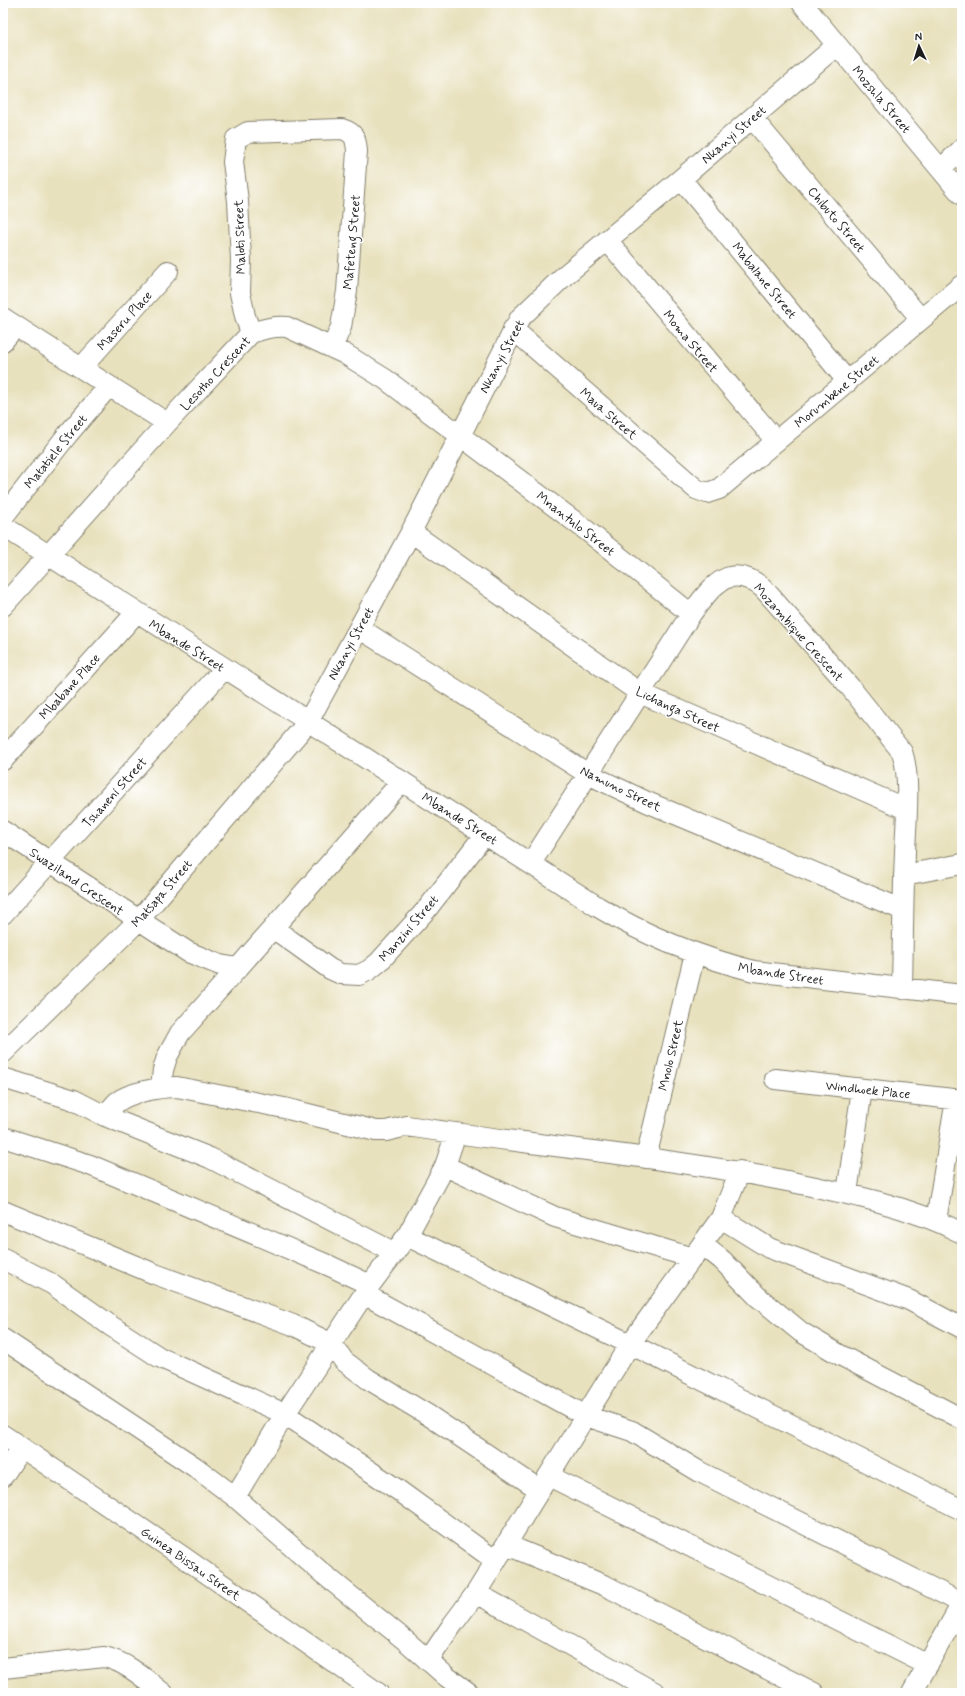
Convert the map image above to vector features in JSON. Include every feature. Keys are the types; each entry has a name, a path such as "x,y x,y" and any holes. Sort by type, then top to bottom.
{"street":[{"name":"Mozshla Street","path":"802,3 962,195"},
{"name":"Nkanyi Street","path":"308,722 411,532 513,329 529,308 837,45"},
{"name":"Chibuto Street","path":"752,118 921,319"},
{"name":"Maloti Street","path":"251,334 240,294 241,260 238,202 233,162 236,140 248,132 342,129 353,134"},
{"name":"Mafeteng Street","path":"332,348 341,327 347,290 358,151 353,134"},
{"path":"941,169 962,149"},
{"name":"Mabalane Street","path":"681,178 848,382"},
{"name":"Moma Street","path":"607,240 776,442"},
{"name":"Maseru Place","path":"81,368 168,271"},
{"name":"Morumbene Street","path":"707,493 719,489 962,285"},
{"path":"3,341 9,322 167,424"},
{"name":"Lesotho Crescent","path":"3,606 167,424 251,334 270,327 287,328 345,354 386,379 460,435"},
{"name":"Maua Street","path":"513,329 696,488 707,493"},
{"name":"Matatiele Street","path":"3,517 68,434 109,386"},
{"name":"Mnantulo Street","path":"460,435 586,530 691,614"},
{"name":"Mbande Street","path":"3,526 136,613 622,922 646,934 732,966 760,972 962,995"},
{"name":"Lichanga Street","path":"411,532 640,693 906,809"},
{"name":"Mozambique Crescent","path":"531,863 691,614 712,586 732,577 751,580 763,588 850,687 902,752 905,762 906,809 902,989"},
{"name":"Mbabane Place","path":"3,760 136,613"},
{"name":"Namuno Street","path":"359,628 588,774 647,802 903,910"},
{"name":"Tshaneni Street","path":"3,914 224,669"},
{"name":"Matsapa Street","path":"3,1053 138,921 308,722"},
{"path":"161,1087 163,1070 167,1057 180,1033 402,781"},
{"name":"Swaziland Crescent","path":"3,831 49,863 188,952 220,965 238,968"},
{"name":"Manzini Street","path":"273,928 330,969 341,974 359,975 369,970 379,962 426,909 485,834"},
{"path":"904,875 962,864"},
{"name":"Mnolo Street","path":"646,1158 695,953"},
{"path":"3,1078 74,1100 105,1116 210,1158 395,1253"},
{"name":"Windhoek Place","path":"775,1079 959,1100"},
{"path":"105,1116 118,1101 161,1087 177,1086 284,1108 376,1131 386,1131 407,1126 740,1171 847,1193 936,1221 962,1233"},
{"path":"847,1193 862,1089"},
{"path":"936,1221 959,1100"},
{"path":"235,1497 285,1414 367,1290 407,1236 444,1166 456,1133"},
{"path":"3,1137 90,1165 330,1266 367,1290 586,1416 632,1431 700,1472 962,1603 912,1693"},
{"path":"444,1166 555,1217 698,1251 722,1260 758,1297 801,1332 840,1355 962,1419"},
{"path":"428,1661 502,1553 630,1344 721,1218 740,1171"},
{"path":"3,1211 155,1274 293,1325 332,1344 344,1361 368,1379 544,1483 928,1665"},
{"path":"721,1218 769,1248 909,1300 962,1328"},
{"path":"407,1236 630,1344 962,1510"},
{"path":"3,1259 52,1284 111,1326 160,1357 285,1414 398,1490 502,1553 606,1586 814,1693"},
{"path":"3,1339 195,1467 235,1497 321,1572 469,1693"},
{"name":"Guinea Bissau Street","path":"3,1435 378,1693"},
{"path":"3,1476 21,1448"},
{"path":"476,1593 656,1693"},
{"path":"3,1668 104,1657 115,1659 131,1668 163,1693"}]}
